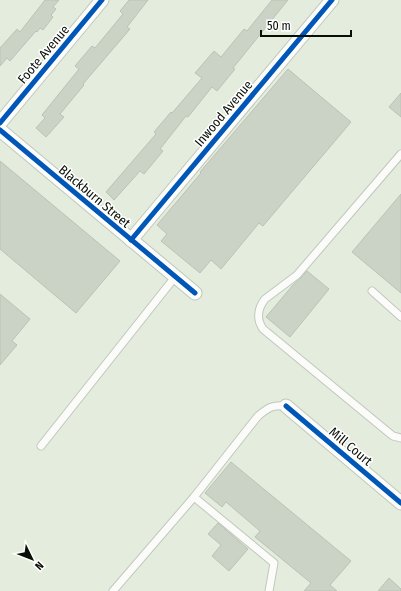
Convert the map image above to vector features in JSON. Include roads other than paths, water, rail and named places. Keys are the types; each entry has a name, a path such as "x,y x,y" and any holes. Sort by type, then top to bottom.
{"street":[{"name":"Foote Avenue","path":"0,123 102,0"},
{"name":"Inwood Avenue","path":"131,240 332,0"},
{"name":"Blackburn Street","path":"0,130 195,293"},
{"name":"Mill Court","path":"286,406 401,503"}],"lane":[{"path":"401,154 297,275 265,299 258,315 260,325 263,329 393,436 401,438"},
{"path":"42,446 175,277"},
{"path":"372,291 401,317"},
{"path":"113,591 194,497 258,416 269,407 276,405 286,406"},
{"path":"194,497 274,563 269,591"}]}
